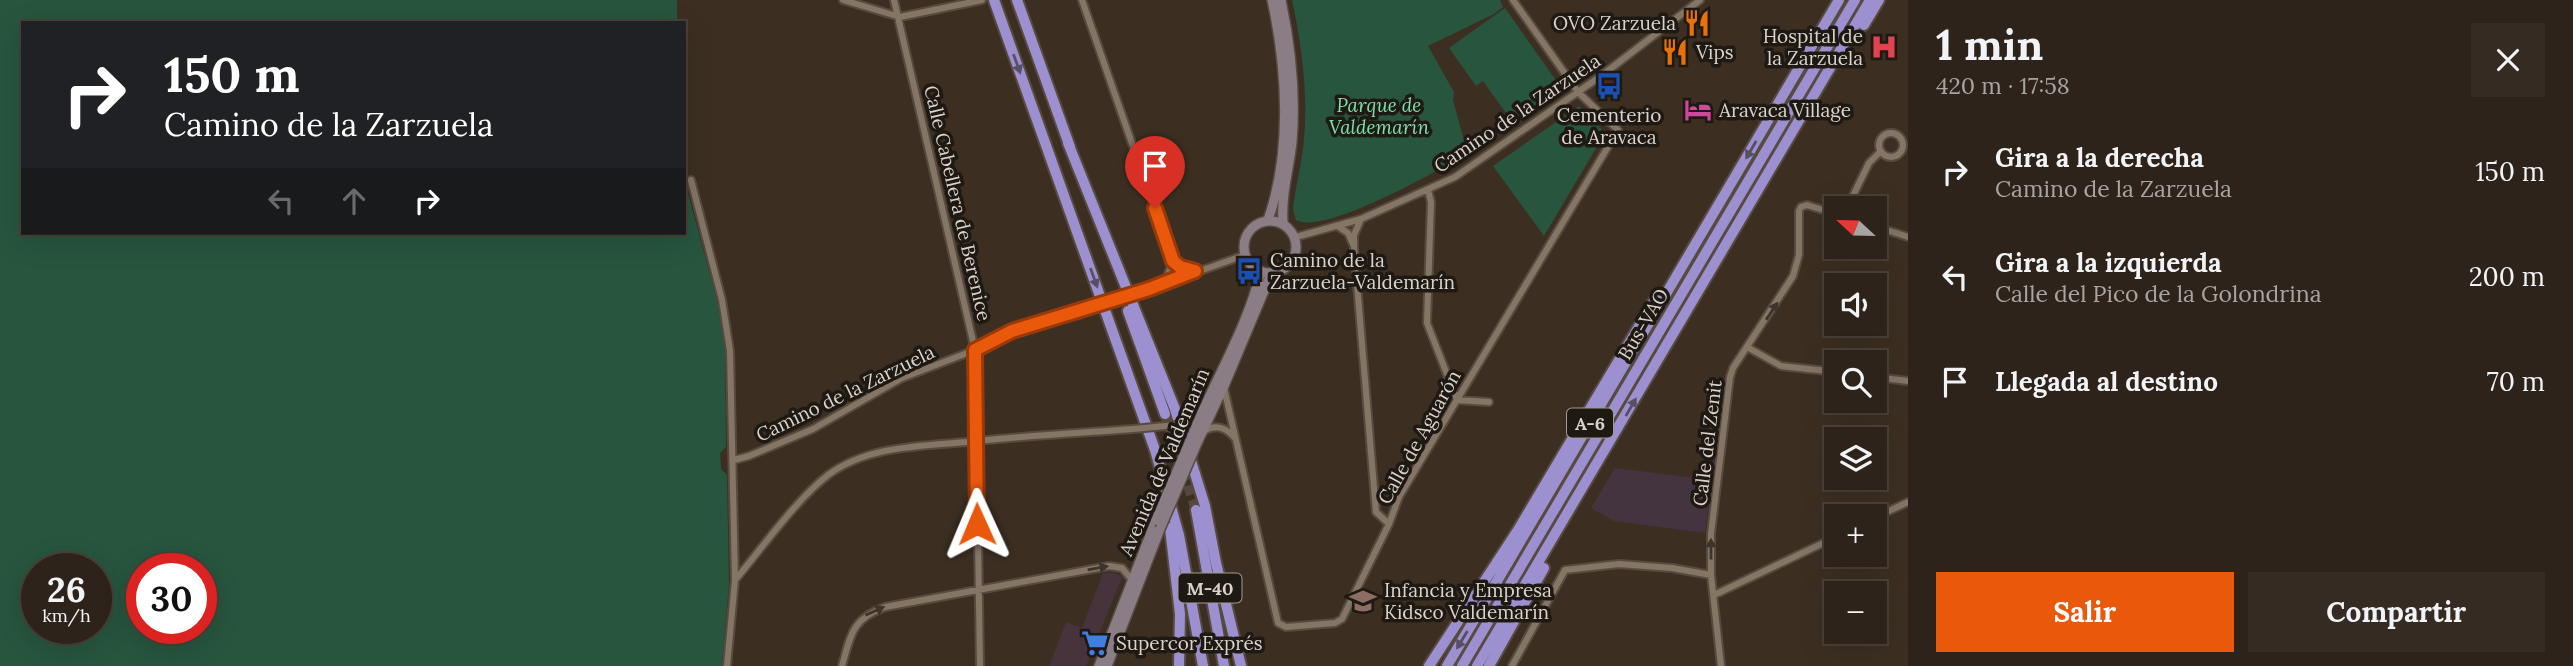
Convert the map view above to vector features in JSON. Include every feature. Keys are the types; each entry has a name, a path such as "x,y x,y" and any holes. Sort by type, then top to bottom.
{"highway":[{"name":"M-40","path":"994,0 1155,450 1179,535 1203,666"},
{"path":"1017,0 1165,414"},
{"path":"1793,77 1800,55 1832,0"},
{"name":"A-6","path":"1447,666 1839,0"},
{"name":"Bus-VAO","path":"1462,666 1855,0"},
{"name":"A-6","path":"1477,666 1870,0"},
{"path":"1758,192 1879,0"},
{"path":"1068,143 1175,409 1205,506 1241,666"},
{"path":"1431,666 1518,530 1705,214 1733,180"},
{"path":"1155,450 1178,579 1178,666"},
{"path":"1489,666 1594,479 1597,466"},
{"name":"M-40","path":"1196,510 1224,666"}],"street":[{"path":"843,0 900,17 982,0"},
{"path":"861,6 871,0"},
{"name":"Calle Cabellera de Berenice","path":"894,0 975,350 980,666"},
{"path":"1082,0 1173,261 1180,267 1195,271"},
{"path":"1268,220 1277,182 1284,102 1283,64 1272,0"},
{"path":"1281,0 1292,63 1293,102 1292,142 1282,206 1283,223"},
{"path":"1513,0 1578,92"},
{"name":"Camino de la Zarzuela","path":"1296,237 1362,219 1428,190 1483,159 1578,92 1700,0"},
{"name":"Calle de Aguarón","path":"1224,386 1278,623 1286,627 1335,623 1342,619 1390,524 1399,497 1618,130 1578,92"},
{"path":"1853,196 1869,163 1875,154 1881,151"},
{"path":"691,180 722,300 730,351 736,580 727,666"},
{"path":"1428,190 1431,202 1427,323 1457,400 1489,402"},
{"name":"Calle del Zenit","path":"1721,666 1711,575 1711,534 1730,377 1733,368 1793,276 1798,254 1801,207 1807,205 1824,210"},
{"path":"1362,219 1354,235 1354,248 1376,512 1390,524"},
{"path":"1268,220 1283,223 1296,237 1297,251 1291,264 1272,272 1252,267 1243,246 1249,232 1259,223 1268,220"},
{"path":"1339,227 1348,233 1354,248"},
{"path":"1887,230 1908,237"},
{"name":"Camino de la Zarzuela","path":"734,460 750,456 813,429 902,378 975,350 1012,331 1149,289 1245,255"},
{"path":"1165,282 1173,261"},
{"name":"Avenida de Valdemarín","path":"1098,666 1132,580 1228,359 1261,271"},
{"name":"Avenida de Valdemarín","path":"1197,430 1224,386 1272,272"},
{"path":"1747,347 1781,366 1824,371"},
{"path":"1887,379 1908,381"},
{"path":"1224,428 1231,418"},
{"path":"736,580 813,488 850,462 886,450 1133,429 1197,430 1214,427 1224,428 1236,438"},
{"path":"1887,512 1908,502"},
{"name":"Avenida de Valdemarín","path":"1107,666 1158,524"},
{"path":"1714,595 1824,543"},
{"path":"1512,666 1565,570 1619,564 1672,568 1711,575"},
{"path":"842,666 850,636 857,624 867,614 885,607 1109,566 1122,568 1132,580"}],"shaded area":[{"path":"1615,468 1712,480 1705,533 1614,521 1591,508"},
{"path":"1103,573 1114,573 1122,577 1086,666 1049,666 1066,622 1082,628"}],"green space":[{"path":"0,0 677,0 677,21 21,21 21,235 686,235 686,177 687,190 717,300 725,349 726,447 720,453 721,469 727,475 729,584 722,666 0,666"},
{"name":"Parque de Valdemarín","path":"1292,0 1500,0 1503,7 1494,14 1428,46 1454,92 1453,100 1466,148 1472,151 1411,185 1357,210 1311,222 1296,220 1293,210 1303,149 1305,87"},
{"path":"1505,8 1562,89 1513,123 1483,81 1476,86 1449,48"},
{"path":"1579,106 1605,133 1544,236 1493,166"}],"tunnel":[{"path":"1165,414 1196,510"}],"place":[{"name":"OVO Zarzuela","path":"1697,23"},
{"name":"Hospital de la Zarzuela","path":"1884,47"},
{"name":"Vips","path":"1675,52"},
{"name":"Cementerio de Aravaca","path":"1609,86"},
{"name":"Aravaca Village","path":"1698,110"},
{"name":"Camino de la Zarzuela-Valdemarín","path":"1249,271"},
{"name":"Infancia y Empresa Kidsco Valdemarín","path":"1363,601"},
{"name":"Supercor Exprés","path":"1095,643"}],"route":[{"path":"977,524 975,350 1012,331 1149,289 1195,271 1180,267 1173,261 1155,208"}]}
